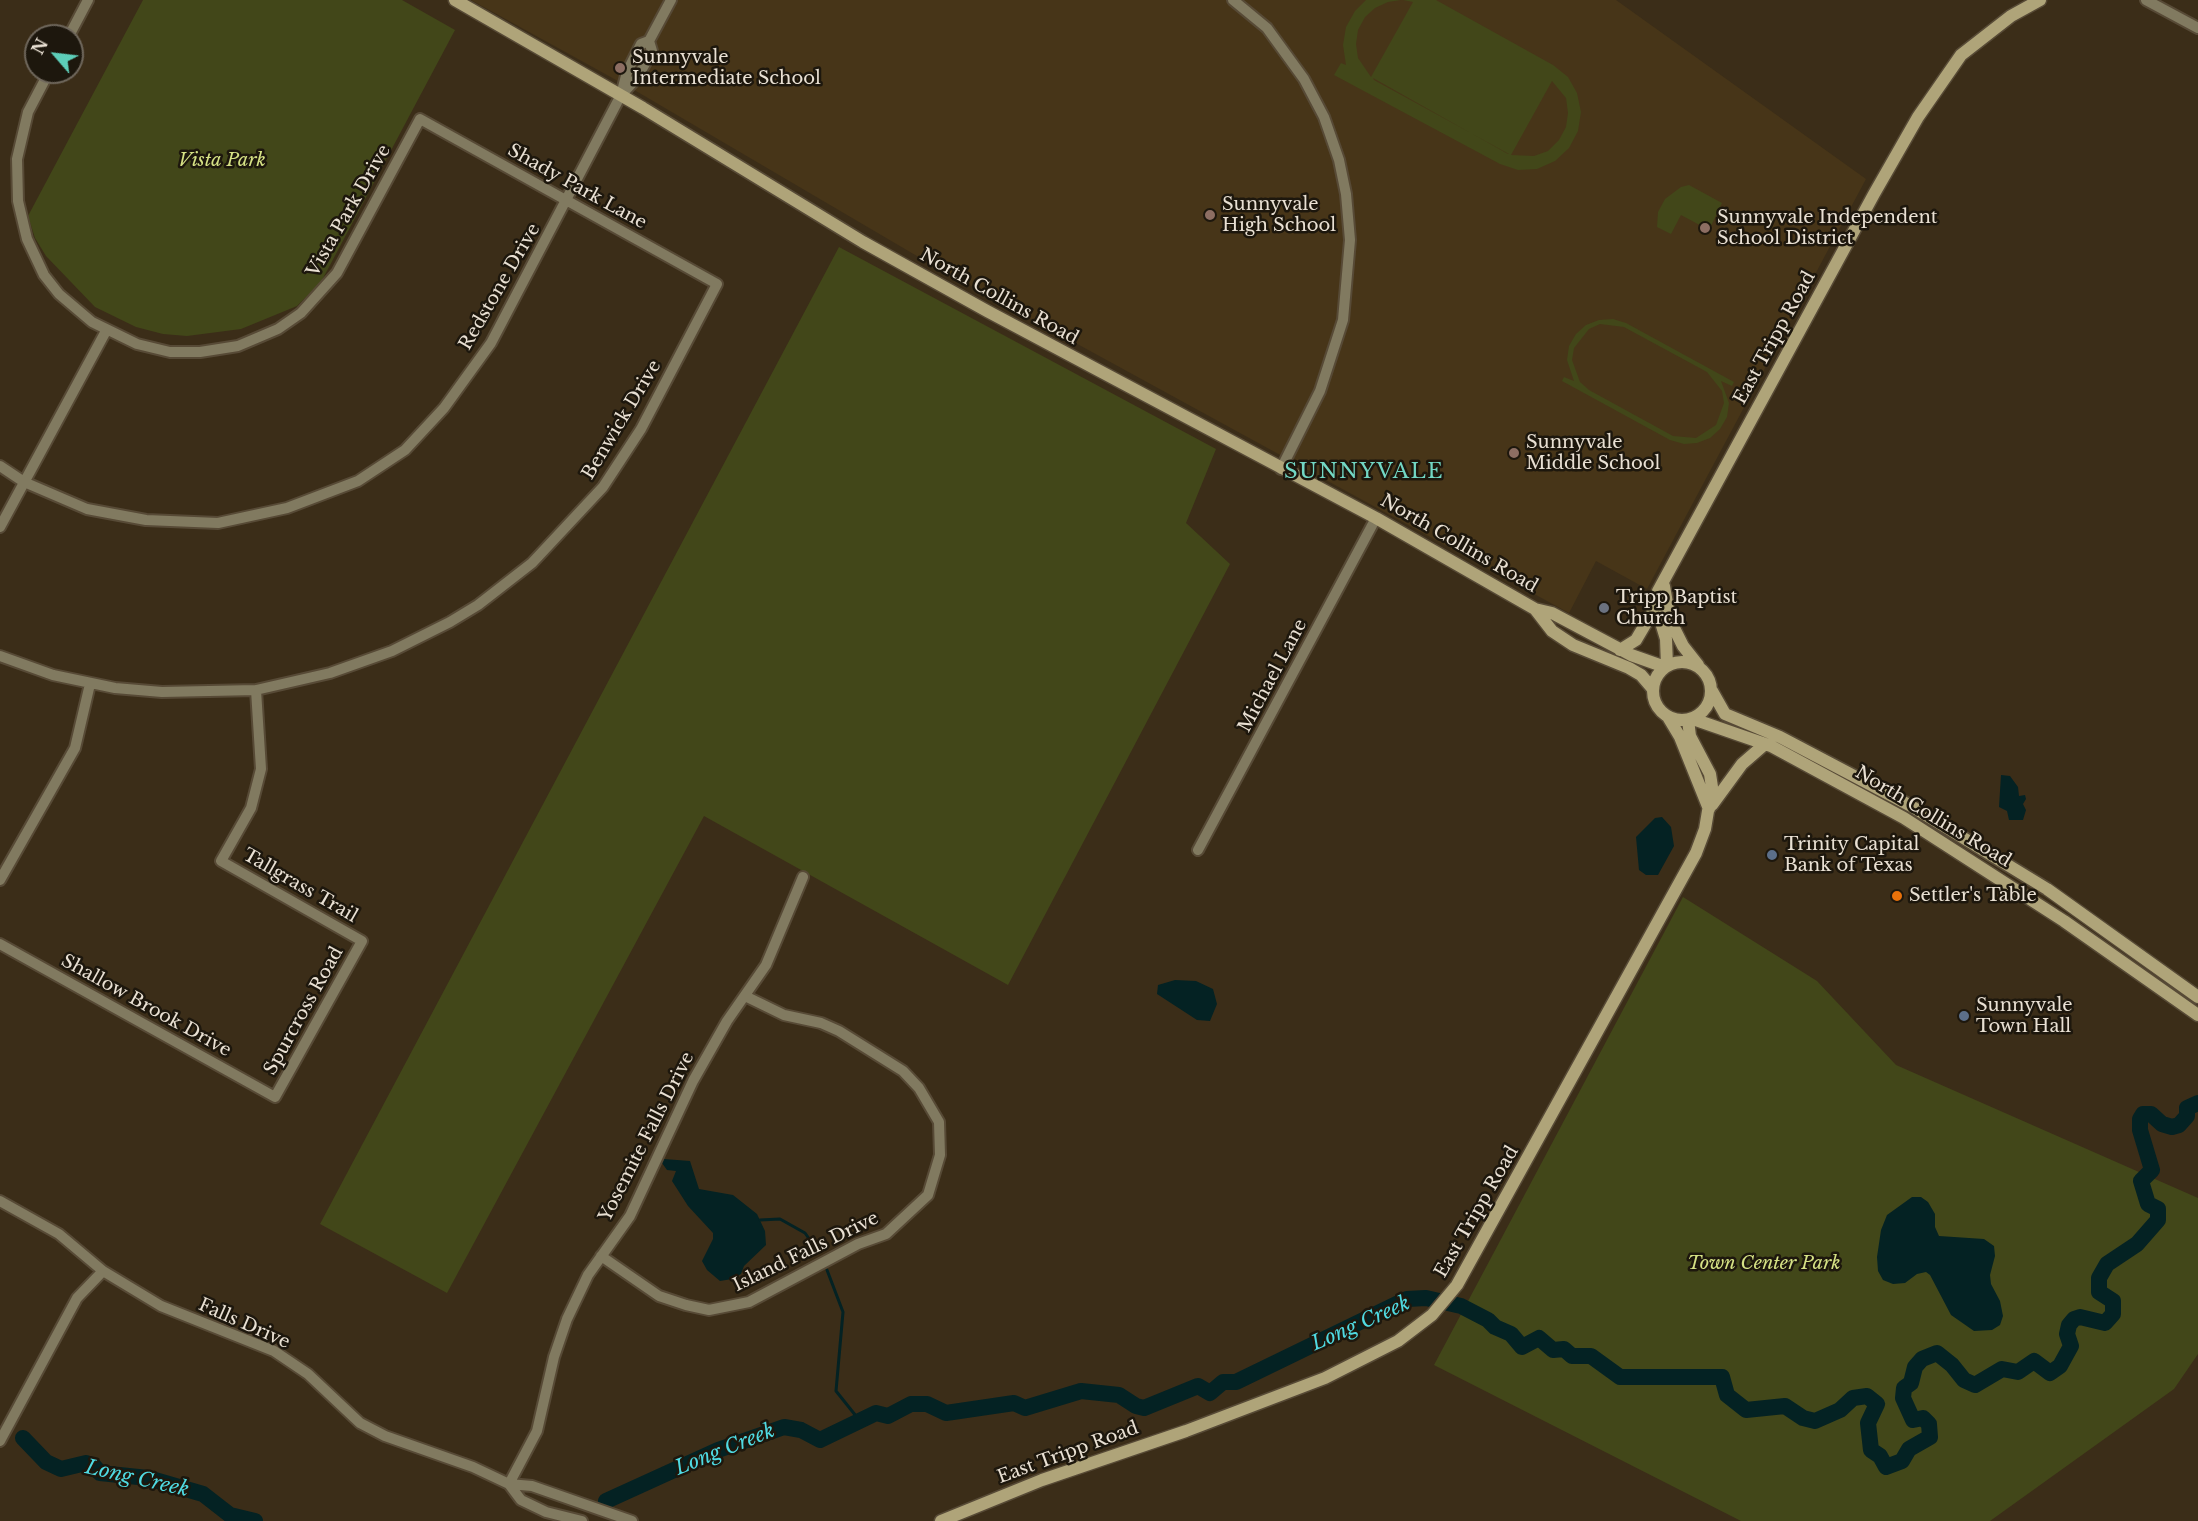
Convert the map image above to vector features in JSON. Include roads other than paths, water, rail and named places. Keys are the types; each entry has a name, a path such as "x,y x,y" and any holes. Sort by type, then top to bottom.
{"street":[{"path":"75,24 88,0"},
{"name":"North Collins Road","path":"455,0 621,95 863,243 1376,518 1535,609 1552,613 1620,650 1666,666"},
{"name":"Redstone Drive","path":"0,466 24,482 87,509 147,520 218,523 287,508 358,481 405,450 444,408 491,343 621,95 637,78 652,51 649,41 671,0"},
{"path":"1233,0 1267,28 1304,79 1324,117 1339,160 1346,194 1350,240 1343,320 1320,391 1281,469"},
{"name":"East Tripp Road","path":"1620,650 1636,640 1656,606 1658,591 1667,570 1918,117 1960,55 2011,16 2040,0"},
{"path":"2146,0 2198,28"},
{"name":"Vista Park Drive","path":"43,84 28,112 21,133 16,182 21,220 44,275 81,314 106,331 153,348 200,352 238,346 278,329 301,313 337,273 420,119"},
{"name":"Shady Park Lane","path":"420,119 717,284"},
{"name":"Benwick Drive","path":"0,656 53,675 90,684 162,692 256,690 330,673 392,651 478,605 532,563 581,514 622,459 717,284"},
{"path":"0,527 106,331"},
{"name":"Michael Lane","path":"1198,850 1376,518"},
{"name":"East Tripp Road","path":"1667,570 1664,593 1670,620 1683,646 1700,667"},
{"path":"1656,606 1666,639 1666,666"},
{"name":"North Collins Road","path":"1535,609 1552,631 1573,645 1629,668 1641,675 1653,689"},
{"path":"1668,717 1690,719 1706,709 1712,691 1710,682 1700,667 1683,661 1666,666 1659,673 1653,689 1656,706 1668,717 1692,765 1709,809"},
{"path":"0,880 75,748 90,684"},
{"name":"Tallgrass Trail","path":"256,690 261,769 251,808 221,861 362,941"},
{"name":"North Collins Road","path":"1712,691 1725,714 1780,737 1853,782 2102,947 2198,1015"},
{"name":"North Collins Road","path":"1690,719 1765,744 1935,820 2047,889 2198,997"},
{"name":"East Tripp Road","path":"941,1521 1042,1480 1186,1431 1325,1378 1398,1341 1427,1319 1453,1291 1546,1128 1696,853 1709,809 1712,787 1710,774 1690,736 1690,719"},
{"path":"1709,809 1742,764 1765,744"},
{"path":"1928,832 1935,820"},
{"name":"Yosemite Falls Drive","path":"509,1484 537,1431 554,1357 567,1319 588,1275 630,1216 693,1081 727,1021 766,965 803,877"},
{"path":"2102,947 2111,934"},
{"name":"Spurcross Road","path":"275,1097 362,941"},
{"name":"Shallow Brook Drive","path":"0,944 275,1097"},
{"name":"Island Falls Drive","path":"601,1256 659,1296 709,1310 749,1302 858,1244 886,1234 928,1195 940,1155 939,1122 919,1088 903,1071 839,1031 820,1023 784,1015 745,996"},
{"name":"Falls Drive","path":"0,1201 59,1233 103,1271 161,1306 274,1351 308,1374 360,1423 385,1436 473,1467 509,1484 532,1486 632,1521"},
{"path":"0,1441 77,1298 103,1271"},
{"name":"Falls Drive","path":"509,1484 522,1500 546,1512 582,1521"}],"water":[{"path":"2001,775 2010,776 2018,787 2019,796 2025,795 2026,799 2023,804 2026,810 2023,820 2009,820 2007,811 1999,807"},
{"path":"1662,817 1671,827 1674,846 1658,875 1646,875 1639,870 1636,837 1655,818"},
{"path":"1175,980 1196,981 1213,989 1217,1004 1210,1021 1197,1020 1157,994 1158,985"},
{"path":"664,1159 690,1161 699,1189 733,1195 757,1214 765,1231 766,1245 744,1266 741,1274 732,1279 720,1281 707,1270 702,1261 713,1239 713,1233 688,1206 672,1181 676,1171 667,1170 662,1163"},
{"path":"1912,1197 1921,1197 1928,1202 1935,1214 1935,1227 1939,1236 1984,1239 1994,1246 1995,1256 1990,1275 2003,1316 2000,1325 1992,1330 1974,1331 1951,1315 1930,1275 1926,1272 1917,1274 1905,1283 1893,1284 1883,1280 1878,1271 1877,1257 1881,1230 1887,1215"}],"waterway":[{"name":"Long Creek","path":"606,1501 718,1450 784,1427 801,1430 820,1440 876,1413 888,1416 911,1404 927,1404 946,1413 1014,1403 1025,1408 1081,1391 1119,1395 1136,1406 1144,1408 1198,1386 1210,1393 1223,1382 1236,1382 1407,1299 1426,1298 1461,1306 1511,1334 1522,1347 1539,1338 1553,1350 1564,1349 1572,1356 1591,1356 1620,1377 1722,1377 1727,1395 1746,1410 1785,1406 1803,1418 1815,1421 1840,1410 1853,1398 1867,1396 1877,1404 1868,1423 1871,1450 1880,1456 1886,1467 1902,1461 1909,1449 1930,1437 1929,1424 1923,1418 1913,1420 1903,1398 1904,1388 1911,1383 1915,1367 1922,1359 1937,1353 1952,1365 1964,1380 1975,1385 2002,1369 2018,1372 2034,1361 2050,1373 2060,1366 2071,1346 2067,1334 2069,1325 2074,1319 2080,1317 2105,1323 2113,1314 2113,1301 2099,1292 2099,1278 2107,1264 2137,1244 2158,1220 2158,1209 2148,1204 2141,1181 2152,1170 2140,1130 2140,1119 2143,1114 2151,1114 2162,1124 2172,1127 2179,1125 2187,1116 2187,1108 2198,1103"},
{"path":"760,1220 780,1219 805,1233 815,1247"},
{"path":"827,1270 843,1312 836,1391 860,1421"},
{"name":"Long Creek","path":"23,1438 46,1462 61,1469 86,1463 94,1466 100,1473 148,1478 203,1494 230,1515 255,1521"}],"place":[{"name":"Sunnyvale Intermediate School","path":"620,68"},
{"name":"Sunnyvale High School","path":"1210,215"},
{"name":"Sunnyvale Independent School District","path":"1705,228"},
{"name":"Sunnyvale Middle School","path":"1514,453"},
{"name":"Tripp Baptist Church","path":"1604,608"},
{"name":"Trinity Capital Bank of Texas","path":"1772,855"},
{"name":"Settler's Table","path":"1897,896"},
{"name":"Sunnyvale Town Hall","path":"1964,1016"}],"district":[{"name":"SUNNYVALE","path":"1364,472"}],"park label":[{"name":"Vista Park","path":"222,161"},
{"name":"Town Center Park","path":"1764,1264"}]}
